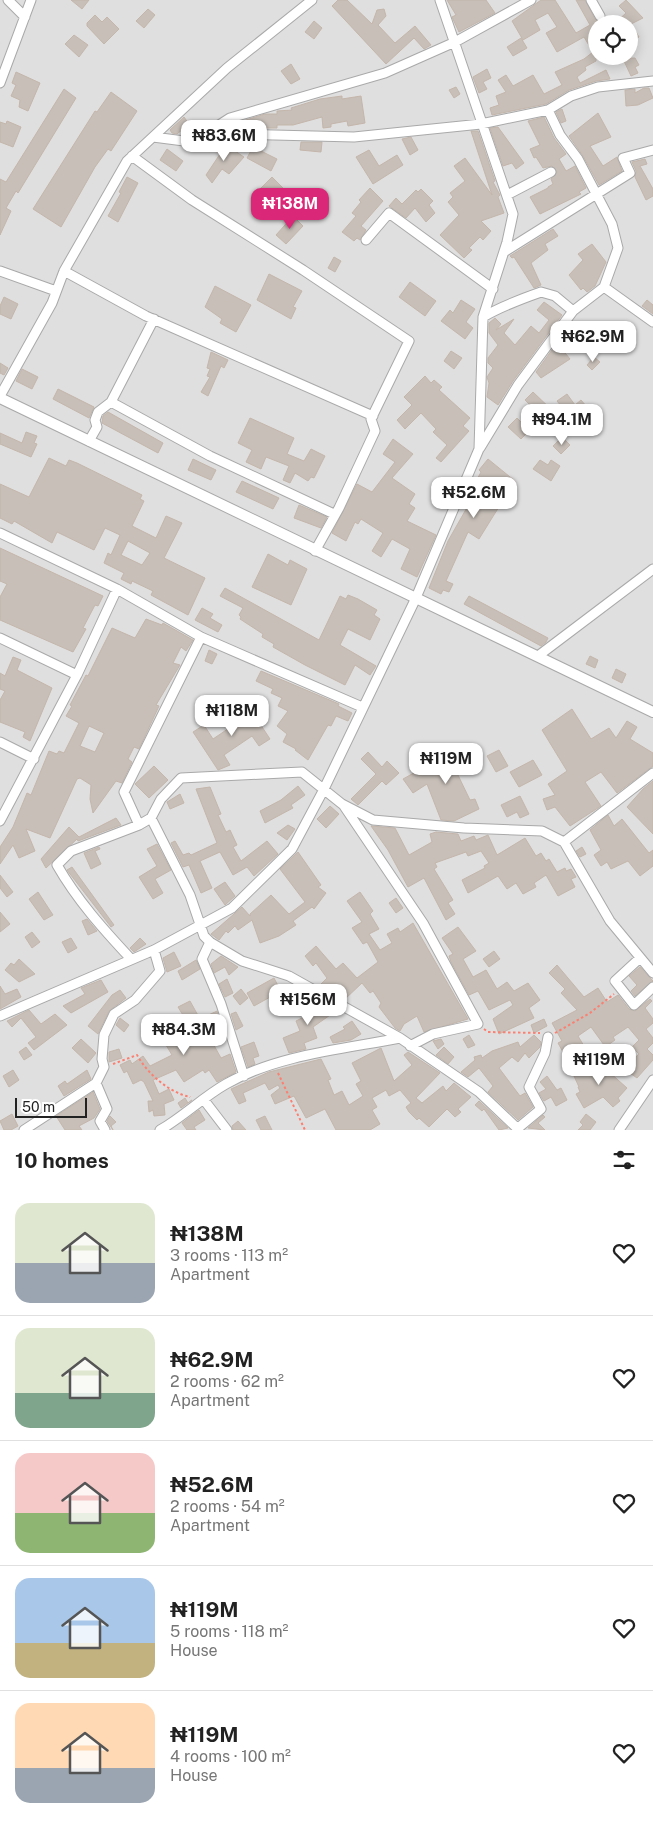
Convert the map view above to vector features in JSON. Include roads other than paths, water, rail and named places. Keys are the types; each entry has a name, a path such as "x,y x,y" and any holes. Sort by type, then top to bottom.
{"street":[{"path":"8,0 26,17"},
{"path":"0,83 31,0"},
{"path":"312,0 227,68 127,160 64,271 52,303 0,397 415,600 538,656 653,712"},
{"path":"440,0 513,214 504,252 483,317 479,448"},
{"path":"153,137 184,141 216,127 230,118 385,74 455,42 531,0"},
{"path":"592,0 600,15"},
{"path":"216,127 235,134 354,137 481,124 548,110 571,96 598,87 653,81"},
{"path":"0,1016 154,950 232,908 292,849 323,791 415,600 479,448 518,385 573,311 604,288 618,248 612,224 598,195 578,159 560,135 548,110"},
{"path":"504,252 598,195 630,173 623,158 653,150"},
{"path":"132,156 192,200 303,270 409,341 371,419 375,431 315,551"},
{"path":"507,195 551,172"},
{"path":"366,240 389,213 493,289"},
{"path":"0,271 56,291"},
{"path":"64,271 154,319 373,416"},
{"path":"604,288 653,322"},
{"path":"483,317 511,302 525,300 541,292 555,296 573,311"},
{"path":"90,441 97,427 95,420 98,412 110,402 154,319"},
{"path":"110,402 210,456 334,514"},
{"path":"0,533 117,589 201,637 362,707"},
{"path":"538,656 653,569"},
{"path":"0,821 77,676 117,589"},
{"path":"139,825 124,792 201,637"},
{"path":"0,638 77,676"},
{"path":"0,742 34,759"},
{"path":"131,959 88,912 73,892 57,864 71,851 139,825 151,818 161,799 181,778 302,772 323,791 342,804 373,820 464,828 542,831 564,842 610,921 653,973"},
{"path":"564,842 653,773"},
{"path":"342,804 423,923 478,1024 433,1034 410,1046"},
{"path":"151,818 190,896 204,936 210,942 242,961 289,976 400,1038 478,1092 518,1129 541,1109 529,1087 545,1053 548,1037"},
{"path":"210,942 202,959 221,1004 244,1076"},
{"path":"24,1130 96,1083 104,1068 102,1059 104,1035 114,1014 135,1000 160,971 154,950"},
{"path":"640,958 615,981 634,1005 653,987"},
{"path":"160,1130 225,1084 244,1076 296,1057 400,1038"},
{"path":"619,1130 653,1080"},
{"path":"96,1083 107,1109 100,1121 105,1130"},
{"path":"201,1102 227,1130"}]}
